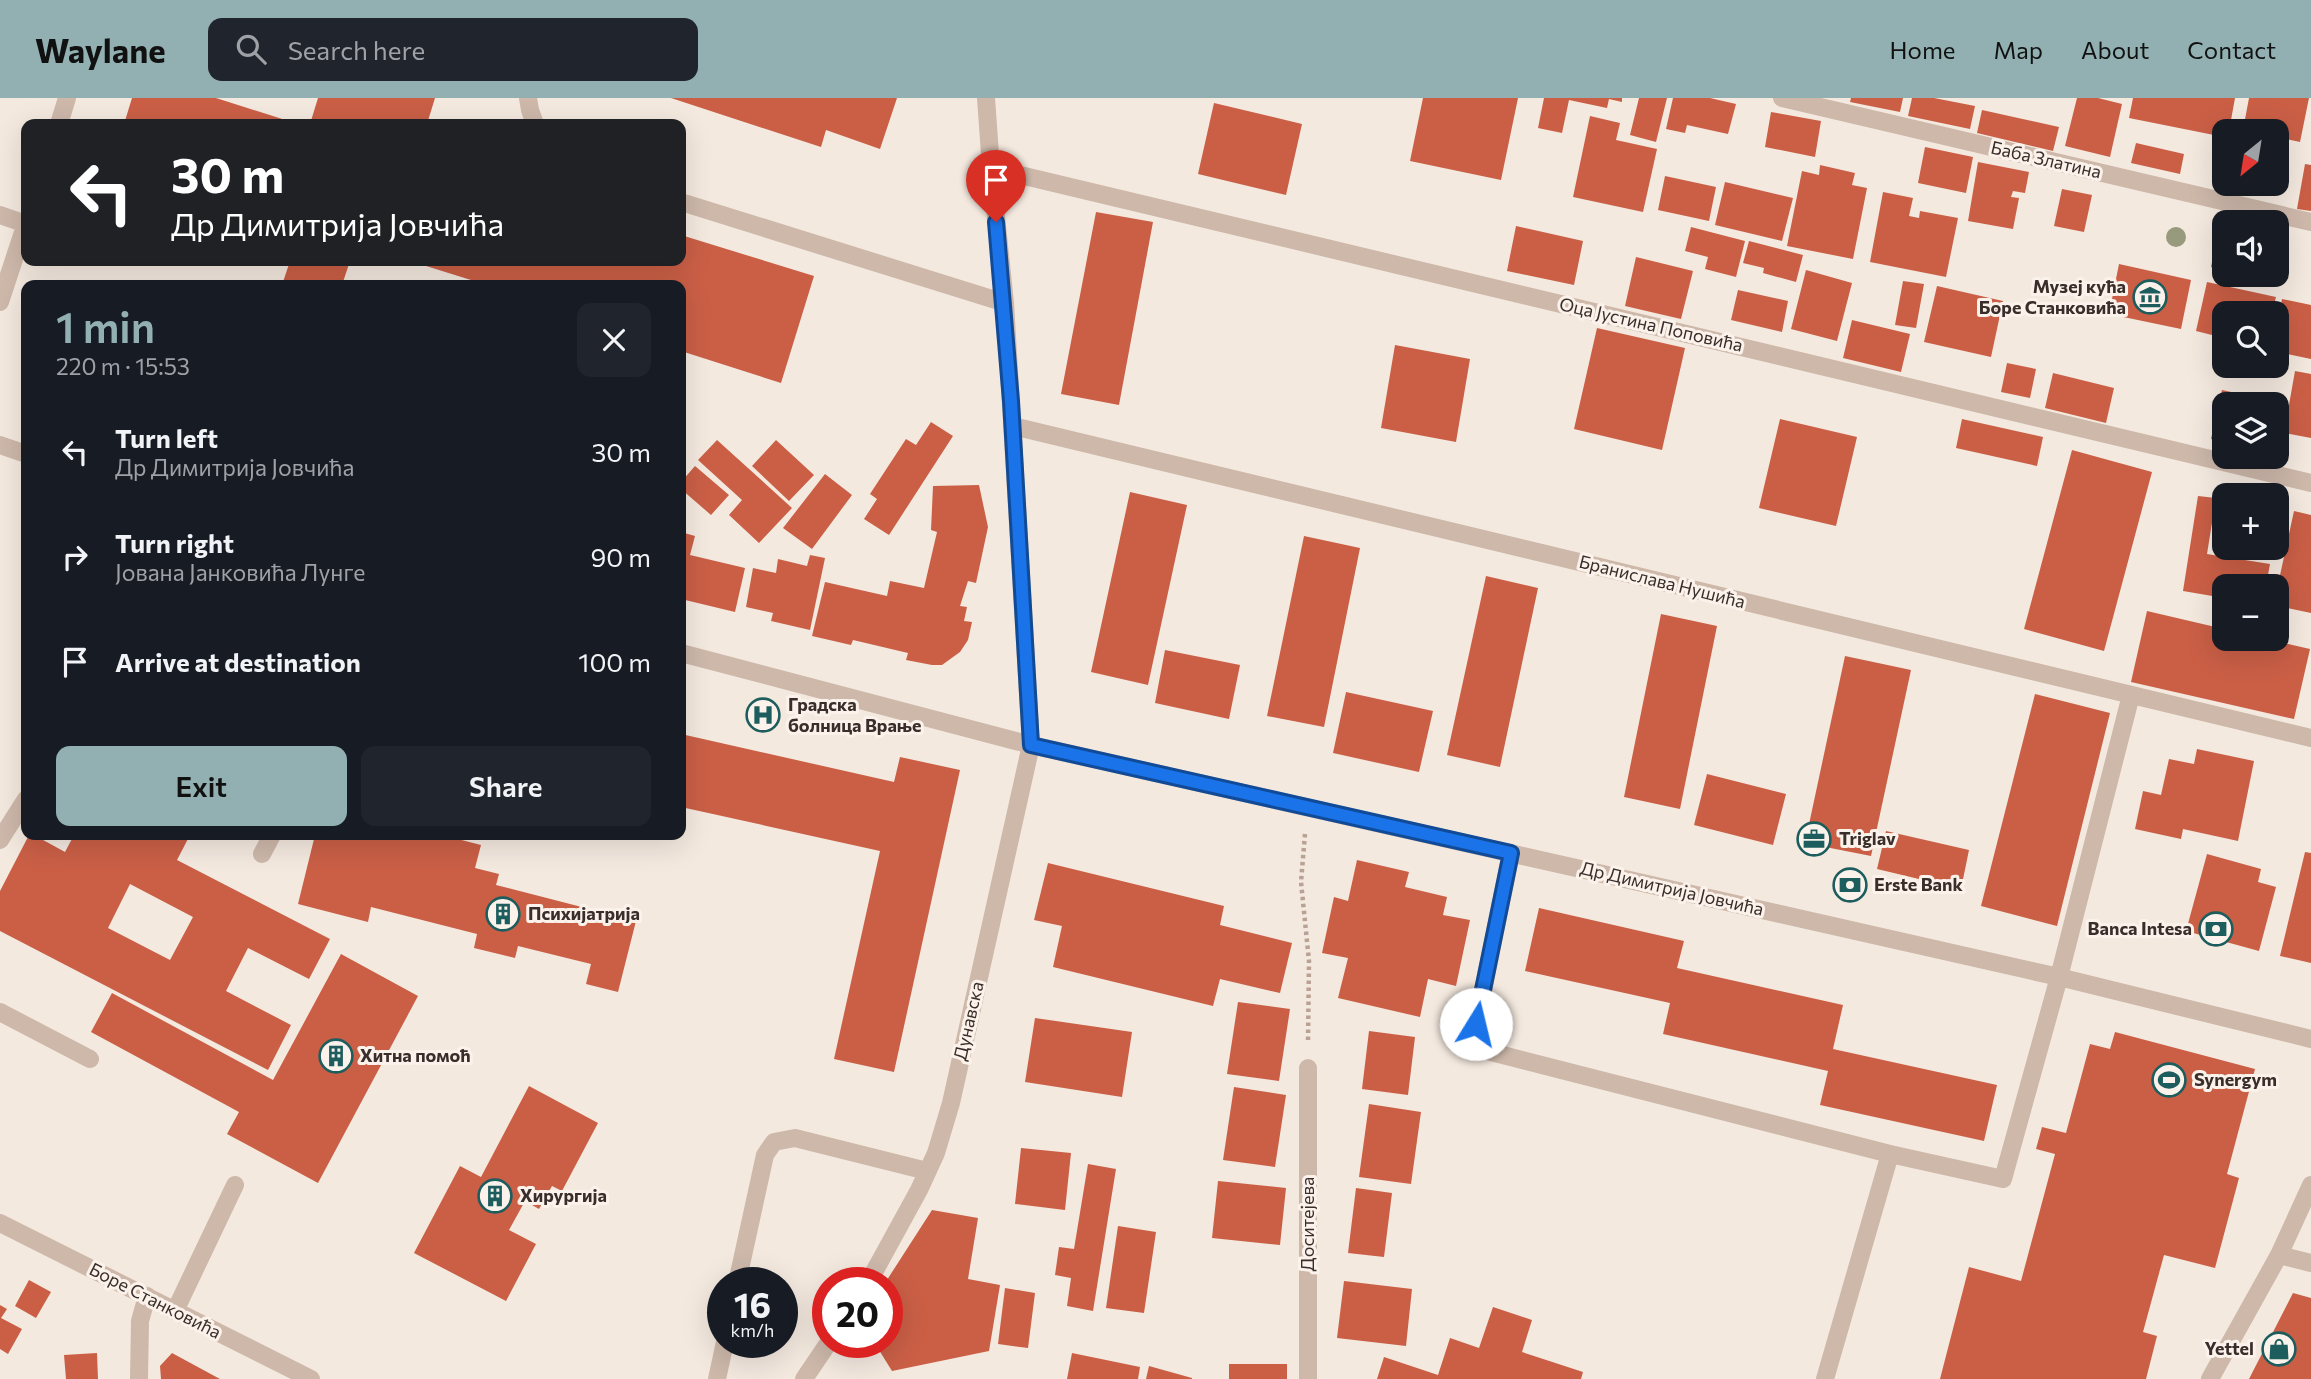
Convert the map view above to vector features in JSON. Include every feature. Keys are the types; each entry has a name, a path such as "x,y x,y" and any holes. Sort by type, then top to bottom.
{"street":[{"path":"61,119 67,98"},
{"path":"528,98 533,119"},
{"name":"Дунавска","path":"877,1267 928,1171 951,1103 1031,745 1013,426 986,98"},
{"name":"Баба Златина","path":"1782,98 2311,222"},
{"name":"Оца Јустина Поповића","path":"991,168 2311,483"},
{"path":"686,204 1004,303"},
{"path":"0,215 21,221"},
{"path":"0,302 21,238"},
{"name":"Бранислава Нушића","path":"1013,426 2311,738"},
{"path":"0,445 21,452"},
{"name":"Др Димитрија Јовчића","path":"686,654 1031,745 2059,977 2311,1039"},
{"path":"1511,853 1476,1024 1491,1052 1890,1154 2003,1179 2132,695"},
{"path":"0,840 21,807"},
{"path":"262,854 269,840"},
{"path":"0,1012 90,1059"},
{"name":"Доситејева","path":"1308,1068 1308,1379"},
{"path":"740,1267 765,1154 774,1142 795,1138 928,1171"},
{"path":"1825,1379 1890,1154"},
{"path":"175,1311 235,1185"},
{"path":"2210,1379 2279,1255 2311,1185"},
{"name":"Боре Станковића","path":"0,1223 311,1379"},
{"path":"2279,1255 2311,1263"},
{"path":"139,1379 140,1321 147,1296"},
{"path":"717,1379 721,1358"},
{"path":"804,1379 818,1358"}],"path":[{"path":"1307,808 1301,882 1309,961 1308,1068"}],"building":[{"path":"132,98 216,98 282,119 126,119"},
{"path":"318,98 435,98 429,119 312,119"},
{"path":"671,98 897,98 880,149 826,130 821,147"},
{"path":"1423,98 1518,98 1501,180 1410,161"},
{"path":"1544,98 1622,98 1622,102 1609,99 1607,108 1569,100 1562,133 1538,128"},
{"path":"1639,98 1667,98 1656,142 1630,135"},
{"path":"1673,98 1710,98 1736,104 1728,134 1687,125 1685,133 1666,129"},
{"path":"1851,98 1903,98 1900,112 1850,102"},
{"path":"1912,98 1934,98 1975,106 1970,129 1908,116"},
{"path":"2077,98 2098,98 2122,104 2110,157 2065,146"},
{"path":"2133,98 2235,98 2231,119 2212,119 2212,135 2129,118"},
{"path":"2249,98 2309,98 2300,142 2289,140 2289,119 2245,119"},
{"path":"1214,103 1302,124 1286,195 1198,174"},
{"path":"1982,110 2059,127 2053,151 1977,133"},
{"path":"1771,112 1821,121 1815,157 1765,147"},
{"path":"1590,116 1620,123 1616,140 1657,149 1643,212 1573,197"},
{"path":"2136,143 2184,154 2180,174 2131,163"},
{"path":"1925,147 1973,157 1966,193 1918,183"},
{"path":"1978,162 2029,172 2025,193 2013,191 2011,197 2019,198 2013,229 1968,221"},
{"path":"2305,164 2311,165 2311,211 2297,209"},
{"path":"1820,165 1855,173 1852,185 1867,188 1853,259 1787,246 1802,171 1819,175"},
{"path":"1665,176 1716,187 1709,221 1658,210"},
{"path":"1725,182 1793,198 1782,241 1715,225"},
{"path":"2062,189 2092,195 2084,232 2054,226"},
{"path":"1883,192 1913,198 1909,216 1919,218 1920,211 1958,218 1946,277 1870,262"},
{"path":"1096,212 1153,222 1119,405 1061,394"},
{"path":"1516,226 1583,241 1574,285 1507,271"},
{"path":"1691,227 1745,241 1736,277 1705,269 1708,257 1685,251"},
{"path":"686,237 814,276 781,383 686,353 686,280 471,280 426,266 686,266"},
{"path":"1749,241 1803,255 1796,282 1763,273 1764,268 1743,263"},
{"path":"1636,257 1693,271 1681,319 1625,306"},
{"name":"Музеј кућа Боре Станковића","path":"2119,264 2191,280 2181,329 2109,314"},
{"path":"288,266 348,266 344,280 284,280"},
{"path":"1806,270 1852,283 1837,341 1791,329"},
{"path":"1903,281 1924,284 1916,328 1895,325"},
{"path":"2207,282 2212,283 2212,287 2230,287 2276,297 2275,301 2212,301 2212,335 2196,331"},
{"path":"1937,286 2003,301 1991,357 1924,342"},
{"path":"1738,290 1788,301 1782,332 1731,320"},
{"path":"2282,299 2311,305 2311,359 2289,354 2289,301"},
{"path":"1852,320 1910,334 1901,372 1843,358"},
{"path":"1597,328 1685,348 1662,450 1574,429"},
{"path":"1395,345 1470,359 1456,442 1381,428"},
{"path":"2007,363 2036,369 2030,398 2001,392"},
{"path":"2295,371 2311,374 2311,438 2289,434 2289,405"},
{"path":"2053,373 2114,388 2106,423 2045,408"},
{"path":"1780,419 1857,437 1836,526 1759,508"},
{"path":"1962,419 2043,437 2037,466 1956,448"},
{"path":"931,422 953,436 889,535 864,519 877,499 870,494 906,439 916,445"},
{"path":"717,440 792,508 759,543 729,515 742,500 698,460"},
{"path":"776,440 814,475 789,501 752,466"},
{"path":"2072,450 2152,472 2104,651 2024,629"},
{"path":"695,466 729,495 711,515 686,493 686,476"},
{"path":"825,474 852,495 812,549 783,528"},
{"path":"979,485 988,527 976,583 968,581 960,606 967,607 964,621 972,622 968,640 960,652 942,665 932,665 906,660 908,653 853,640 851,645 812,636 825,582 887,596 890,581 924,588 937,532 931,530 933,486"},
{"path":"1130,492 1187,505 1148,685 1091,672"},
{"path":"2198,496 2212,498 2212,523 2207,554 2212,555 2212,560 2245,560 2270,564 2268,574 2212,574 2212,596 2183,591"},
{"path":"2294,511 2311,515 2311,613 2289,608 2289,574 2280,574 2283,560 2289,560 2289,534"},
{"path":"686,533 695,536 690,555 745,568 735,612 686,600"},
{"path":"1304,536 1360,548 1324,727 1267,716"},
{"path":"810,555 825,558 810,630 771,621 773,613 746,607 753,568 776,573 778,559 807,566"},
{"path":"1486,576 1538,588 1500,767 1447,755"},
{"path":"2147,611 2212,626 2212,651 2289,651 2289,644 2310,649 2294,719 2131,682"},
{"path":"1661,614 1717,626 1680,809 1624,797"},
{"path":"1165,650 1240,665 1229,719 1155,703"},
{"path":"1845,656 1911,670 1871,856 1805,843"},
{"path":"1346,692 1433,711 1419,772 1333,753"},
{"path":"2035,694 2110,713 2057,926 1981,906"},
{"path":"686,735 894,782 900,757 960,770 894,1072 834,1059 880,851 686,808"},
{"path":"2197,749 2254,761 2238,841 2183,829 2181,839 2135,829 2143,791 2161,795 2169,759 2194,764"},
{"path":"1707,774 1786,794 1773,845 1694,825"},
{"path":"1886,831 1969,850 1961,889 1877,869"},
{"path":"26,840 43,840 65,852 71,840 187,840 177,860 330,939 309,979 248,948 226,991 291,1025 268,1070 0,931 0,891","holes":["130,884 193,917 170,960 108,928"]},
{"name":"Психијатрија","path":"314,840 462,840 481,845 475,868 499,874 496,885 636,921 618,992 586,984 591,964 518,946 515,958 474,948 477,934 371,907 368,922 298,904"},
{"path":"2305,852 2311,853 2311,963 2280,956"},
{"path":"2207,854 2261,869 2258,882 2276,887 2259,951 2186,931"},
{"path":"1357,860 1409,872 1405,887 1447,897 1443,915 1470,920 1456,986 1428,979 1420,1017 1338,998 1348,958 1322,953 1334,897 1348,901"},
{"path":"1048,863 1224,906 1220,925 1292,943 1280,993 1220,979 1213,1006 1053,967 1062,926 1034,920"},
{"path":"1539,908 1684,941 1677,968 1843,1005 1833,1049 1997,1085 1984,1141 1820,1105 1828,1071 1663,1034 1670,1003 1525,971"},
{"name":"Хитна помоћ","path":"341,954 418,996 318,1183 227,1134 239,1112 91,1032 112,993 273,1080"},
{"path":"1238,1002 1290,1009 1279,1081 1227,1074"},
{"path":"1035,1018 1132,1032 1122,1097 1025,1082"},
{"path":"1369,1031 1415,1037 1408,1095 1362,1089"},
{"path":"2115,1032 2255,1069 2227,1174 2239,1178 2215,1268 2164,1255 2143,1332 2157,1336 2146,1379 1940,1379 1969,1267 2021,1281 2055,1154 2036,1149 2042,1127 2066,1133 2090,1044 2110,1049"},
{"name":"Хирургија","path":"529,1086 598,1123 562,1191 552,1186 539,1209 525,1201 509,1230 536,1244 506,1301 414,1253 460,1166 481,1177"},
{"path":"1234,1087 1286,1095 1275,1167 1223,1160"},
{"path":"1369,1104 1421,1112 1411,1184 1359,1177"},
{"path":"1021,1148 1071,1153 1065,1210 1015,1204"},
{"path":"1088,1164 1116,1169 1093,1311 1067,1306 1071,1278 1055,1275 1059,1247 1074,1249"},
{"path":"1218,1181 1286,1188 1280,1245 1212,1238"},
{"path":"1356,1188 1392,1193 1384,1257 1348,1253"},
{"path":"932,1210 978,1218 968,1279 1000,1285 989,1351 892,1371 884,1358 903,1358 903,1267 895,1267"},
{"path":"1118,1226 1156,1232 1144,1313 1106,1308"},
{"path":"29,1280 51,1292 36,1318 15,1306"},
{"path":"1344,1281 1412,1289 1406,1346 1337,1338"},
{"path":"1005,1288 1035,1293 1028,1348 998,1344"},
{"path":"2293,1293 2311,1298 2311,1379 2249,1379"},
{"path":"0,1305 7,1309 1,1318 22,1329 8,1354 0,1349"},
{"path":"1493,1307 1532,1320 1522,1352 1583,1372 1581,1379 1377,1379 1384,1357 1438,1375 1450,1338 1479,1348"},
{"path":"97,1353 98,1379 66,1379 64,1355"},
{"path":"172,1353 220,1379 161,1379 160,1366"},
{"path":"1072,1353 1140,1367 1138,1379 1067,1379"},
{"path":"1229,1364 1287,1364 1287,1379 1229,1379"},
{"path":"1149,1366 1192,1378 1192,1379 1146,1379"}],"place":[{"name":"Музеј кућа Боре Станковића","path":"2150,297"},
{"name":"Градска болница Врање","path":"763,715"},
{"name":"Triglav","path":"1814,839"},
{"name":"Erste Bank","path":"1850,885"},
{"name":"Психијатрија","path":"503,914"},
{"name":"Banca Intesa","path":"2216,929"},
{"name":"Хитна помоћ","path":"336,1056"},
{"name":"Synergym","path":"2169,1080"},
{"name":"Хирургија","path":"495,1196"},
{"name":"Yettel","path":"2279,1349"}],"route":[{"path":"996,222 1011,401 1031,745 1511,853 1476,1024"}]}
